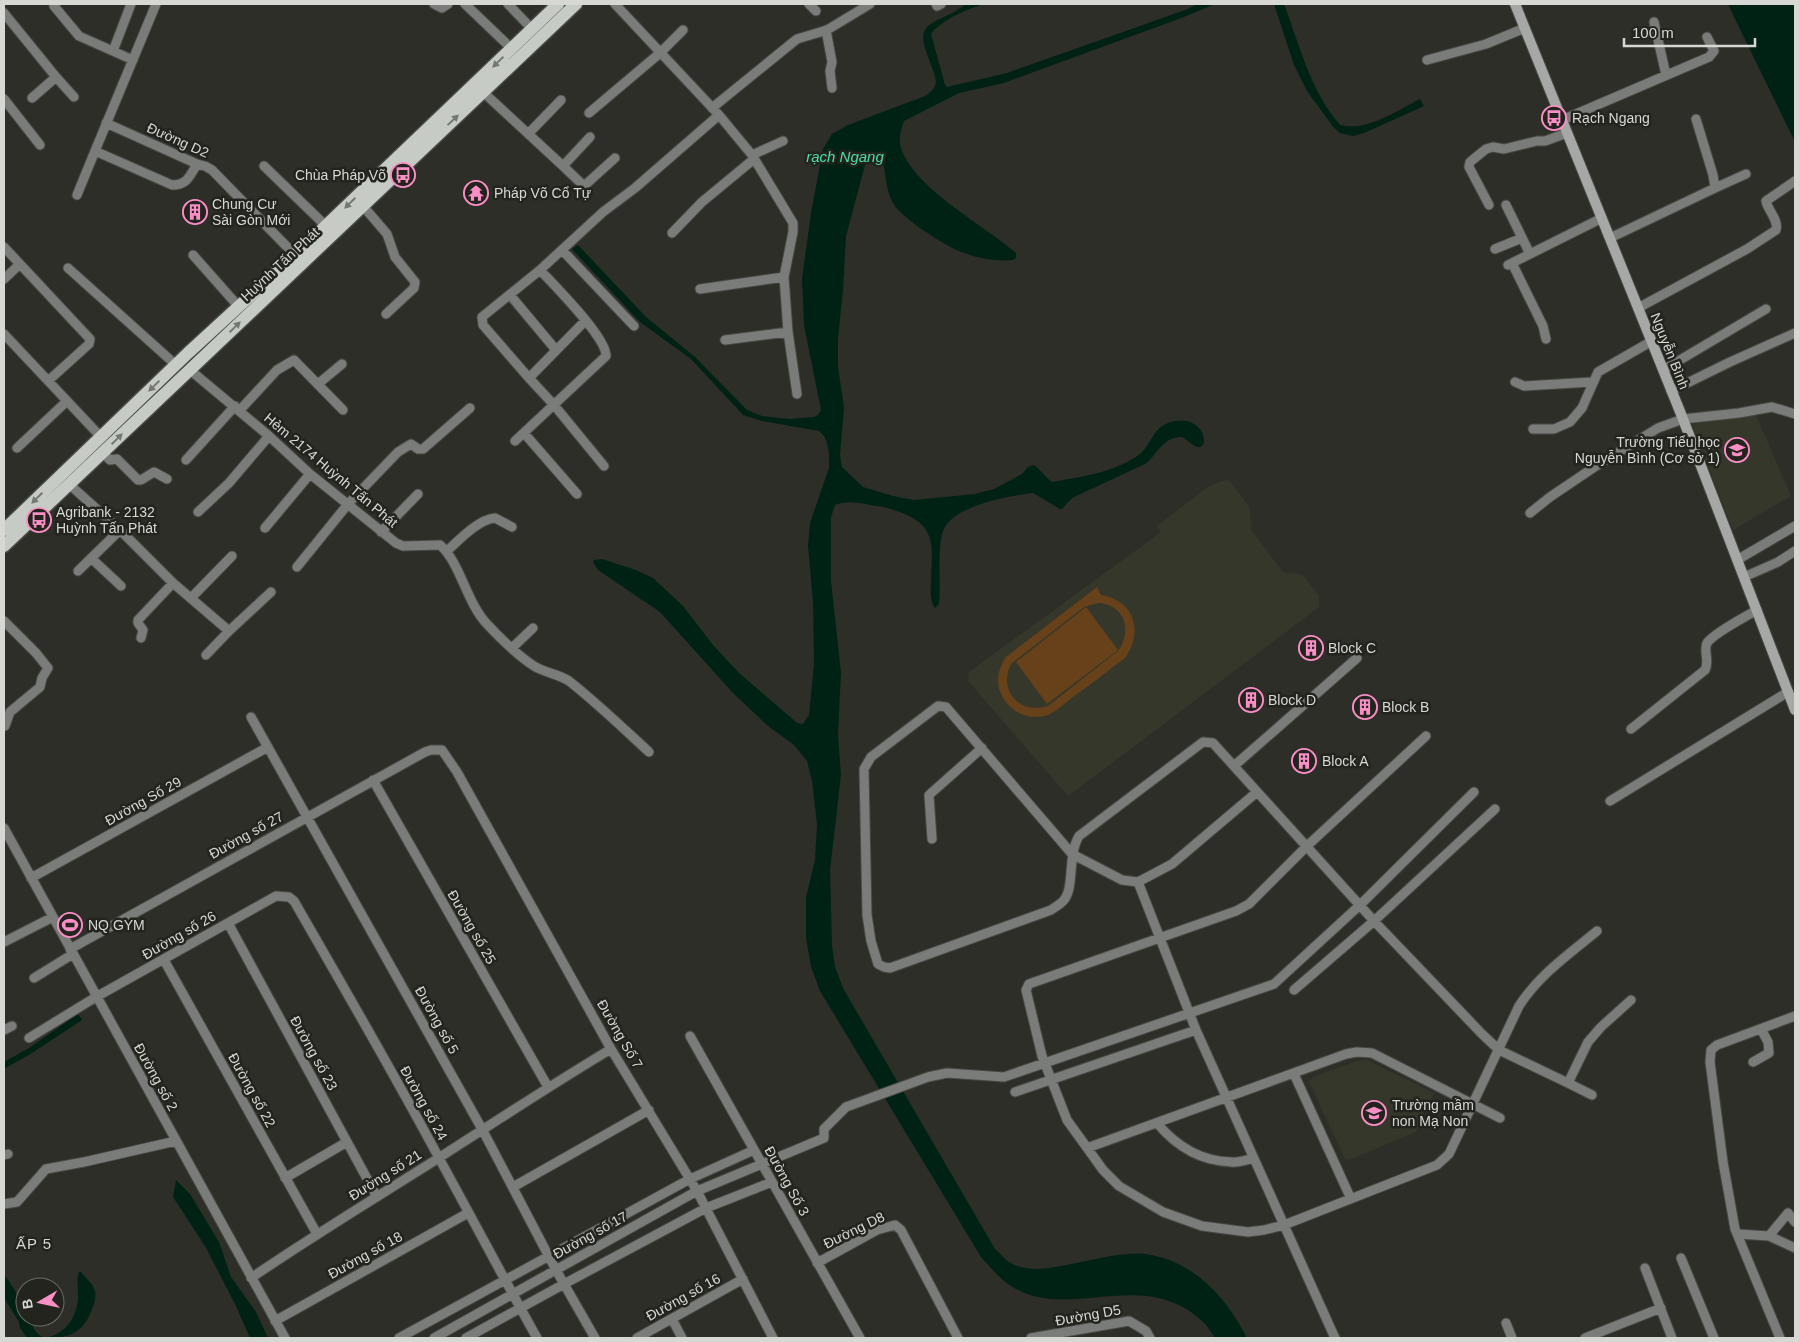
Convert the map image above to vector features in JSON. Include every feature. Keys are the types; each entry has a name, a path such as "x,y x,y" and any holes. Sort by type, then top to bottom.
{"main road":[{"name":"Huỳnh Tấn Phát","path":"4,545 70,485 363,206 511,48 558,4"},
{"name":"Huỳnh Tấn Phát","path":"4,530 176,365 326,226 483,92 576,4"},
{"name":"Nguyễn Bình","path":"1515,4 1672,391 1795,710"}],"street":[{"path":"54,4 80,36 133,60"},
{"path":"112,50 131,4"},
{"path":"77,195 156,4"},
{"path":"434,4 442,8 448,4"},
{"path":"465,4 511,48"},
{"path":"508,4 532,29"},
{"path":"615,4 719,115 753,157 790,218 793,227 784,277 788,332 797,394"},
{"path":"809,4 816,11"},
{"path":"712,108 797,39 826,30 870,4"},
{"path":"936,4 937,6 941,4"},
{"path":"4,13 74,97"},
{"path":"1654,22 1666,75"},
{"path":"1427,60 1486,44 1525,28"},
{"path":"589,113 660,53 683,30"},
{"path":"826,30 832,62 830,71 832,88"},
{"path":"1562,120 1709,56 1713,53 1707,37"},
{"path":"32,98 56,77"},
{"path":"483,92 585,186 615,158"},
{"path":"4,99 40,145"},
{"path":"529,133 561,100"},
{"path":"604,466 554,405 481,322 482,317 540,270 603,212 636,188 719,115"},
{"path":"1696,119 1713,175 1715,188"},
{"name":"Đường D2","path":"106,123 212,170 295,255"},
{"path":"1489,204 1469,167 1470,162 1486,149 1493,147 1504,149 1537,141 1545,141 1568,133"},
{"path":"563,166 590,137"},
{"path":"672,233 702,202 753,157 783,140"},
{"path":"95,151 172,185 180,185 186,182 196,164"},
{"path":"264,166 326,226"},
{"path":"1610,238 1746,174"},
{"path":"1638,308 1747,249 1776,230 1777,224 1766,201 1795,182"},
{"path":"1506,205 1530,254"},
{"path":"363,206 387,234 395,257 414,282 414,288 386,314"},
{"path":"1546,339 1543,326 1510,264 1602,218"},
{"path":"1495,249 1522,238"},
{"path":"4,247 90,339 89,344 48,381"},
{"path":"562,250 634,326"},
{"path":"193,255 239,307"},
{"path":"4,279 20,264"},
{"path":"68,268 176,365"},
{"path":"515,441 606,356 604,346 586,321 540,270"},
{"path":"700,289 784,277"},
{"path":"510,295 556,350"},
{"path":"1663,370 1766,309"},
{"path":"529,378 586,321"},
{"path":"725,340 788,332"},
{"path":"4,334 101,437"},
{"path":"1672,391 1730,362 1794,336"},
{"path":"1533,429 1554,429 1570,422 1582,408 1598,372 1652,341"},
{"path":"186,460 277,370 292,360 344,410"},
{"path":"318,384 342,364"},
{"name":"Hẻm 2174 Huỳnh Tấn Phát","path":"190,370 237,408 310,474 399,545 437,544 447,551"},
{"path":"1515,382 1524,386 1592,382"},
{"path":"17,448 67,402"},
{"path":"1530,513 1550,497 1658,428 1683,419 1739,414 1772,407 1795,414"},
{"path":"297,567 348,504 398,452 411,444 418,449 423,449 470,408"},
{"path":"524,433 577,494"},
{"path":"198,512 229,482 269,436"},
{"path":"104,452 110,460 116,459 138,480 154,472 167,479"},
{"path":"265,528 310,474"},
{"path":"70,485 120,530 172,583 229,631"},
{"path":"381,532 418,494"},
{"path":"512,527 495,518 487,520 447,551 478,612 486,623 519,655 535,667 567,680 649,752"},
{"path":"1737,560 1795,526"},
{"path":"78,571 120,530"},
{"path":"1744,577 1778,562 1795,551"},
{"path":"192,598 232,556"},
{"path":"91,558 121,586"},
{"path":"141,638 143,630 138,620 172,583"},
{"path":"206,655 271,592"},
{"path":"1631,729 1706,670 1708,642 1757,610"},
{"path":"4,620 48,668 42,678 40,687 10,712 5,726"},
{"path":"512,648 533,628"},
{"path":"1234,766 1357,658"},
{"path":"1610,802 1788,692"},
{"path":"1257,792 1172,864 1138,882 1122,880 1072,854 946,707 936,708 871,756 866,762 864,769 867,915 871,941 878,964 890,968 1051,910 1064,901 1068,891 1072,854 1076,841 1083,832 1203,742 1214,743 1374,921 1499,1050 1592,1095"},
{"name":"Đường số 5","path":"251,717 308,817 479,1132 512,1187 550,1257 560,1286 595,1338"},
{"path":"1426,736 1307,846 1249,904 1236,911 1029,984 1026,990 1044,1064 1050,1080 1067,1120 1103,1170 1119,1186 1141,1200 1177,1218 1202,1226 1248,1232 1284,1225 1437,1165 1449,1154 1519,1006 1526,995 1540,979 1597,931"},
{"name":"Đường Số 29","path":"31,878 268,747"},
{"path":"932,839 929,795 982,748"},
{"name":"Đường số 27","path":"34,978 63,960 72,952 373,780 425,752 437,750"},
{"name":"Đường Số 7","path":"437,750 445,753 457,772 611,1049 697,1191 773,1338"},
{"name":"Đường số 25","path":"373,780 548,1087"},
{"path":"763,1165 824,1138 824,1129 846,1107 928,1077 947,1073 1004,1077 1274,984 1360,905 1474,792"},
{"path":"1294,990 1374,921 1495,809"},
{"name":"Đường số 2","path":"4,828 250,1278 285,1338"},
{"path":"1138,882 1196,1030 1335,1338"},
{"name":"Đường số 26","path":"29,1038 85,1003 276,896"},
{"name":"Đường số 24","path":"276,896 289,897 294,901 439,1158 504,1282 537,1338"},
{"path":"4,942 53,917"},
{"name":"Đường số 23","path":"228,923 377,1197"},
{"name":"Đường số 22","path":"164,960 316,1234"},
{"path":"1568,1083 1588,1042 1601,1027 1631,1000"},
{"path":"1780,1338 1738,1234 1732,1212 1723,1162 1710,1062 1711,1050 1717,1044 1795,1016"},
{"path":"1753,1062 1769,1053 1768,1042 1761,1029"},
{"path":"1015,1092 1196,1030"},
{"name":"Đường Số 3","path":"690,1036 860,1338"},
{"name":"Đường số 21","path":"250,1278 316,1234 611,1049"},
{"path":"1087,1148 1346,1054 1358,1052 1372,1053 1500,1118"},
{"path":"1294,1074 1351,1200"},
{"path":"512,1187 649,1110"},
{"path":"1157,1123 1178,1145 1195,1154 1232,1162 1254,1158"},
{"path":"4,1204 17,1202 46,1169 176,1141"},
{"path":"285,1178 347,1142"},
{"path":"399,1338 690,1180 754,1150"},
{"name":"Đường số 17","path":"434,1338 697,1191 763,1165"},
{"path":"466,1338 706,1208 772,1182"},
{"name":"Đường số 18","path":"275,1320 468,1213"},
{"path":"1769,1236 1788,1213 1795,1222"},
{"name":"Đường D8","path":"817,1263 884,1227 895,1224 901,1230 958,1338"},
{"path":"1738,1234 1769,1236 1795,1248"},
{"path":"1681,1258 1714,1338"},
{"path":"1645,1268 1672,1338"},
{"name":"Đường số 16","path":"637,1338 743,1279"},
{"path":"1585,1338 1661,1308"},
{"path":"672,1319 682,1338"},
{"name":"Đường D5","path":"1031,1338 1054,1336 1129,1322 1148,1335"},
{"path":"1506,1323 1512,1338"}],"shaded area":[{"name":"Trường Tiểu học Nguyễn Bình (Cơ sở 1)","path":"1756,415 1791,496 1733,530 1692,424"},
{"path":"1228,479 1250,508 1251,530 1283,572 1303,575 1319,596 1319,607 1068,796 968,681 969,672 1161,532 1157,526 1209,486"},
{"path":"1097,587 1101,595 1113,598 1122,604 1133,618 1134,637 1126,657 1048,715 1041,717 1028,716 1016,711 1006,702 1000,691 998,681 999,671 1006,657","holes":["1098,603 1114,608 1124,619 1125,634 1119,650 1048,706 1038,708 1020,704 1009,691 1007,683 1011,664 1084,607"]},
{"path":"1086,607 1118,650 1047,704 1016,662"},
{"name":"Trường mầm non Mạ Non","path":"1367,1060 1434,1093 1416,1132 1349,1160 1345,1159 1309,1082 1313,1077 1357,1061"}],"water":[{"name":"rạch Ngang","path":"966,4 985,4 971,8 948,19 931,34 947,87 1007,73 1188,9 1197,4 1215,4 1004,83 959,93 904,121 900,144 910,166 922,180 953,207 1016,253 1016,258 1013,260 993,260 974,256 961,252 934,237 905,216 893,203 883,162 873,159 865,165 846,236 838,339 838,367 844,408 840,455 842,467 863,487 914,500 975,494 994,489 1022,474 1028,467 1034,465 1052,482 1098,473 1120,465 1140,454 1155,433 1168,423 1180,421 1196,425 1204,436 1204,442 1198,447 1182,437 1170,440 1161,446 1145,464 1072,498 1062,509 1033,493 983,503 958,515 949,522 941,538 939,604 935,608 931,594 931,541 924,527 907,515 885,507 851,502 835,505 831,517 831,581 841,673 838,735 841,775 830,870 832,945 835,967 844,990 995,1249 1005,1259 1021,1267 1041,1269 1103,1257 1136,1253 1162,1258 1193,1272 1206,1283 1229,1308 1247,1338 1215,1338 1201,1320 1178,1305 1154,1297 1130,1295 1056,1299 1033,1296 1007,1283 981,1257 820,991 811,967 806,938 806,897 815,860 817,824 812,781 807,761 794,745 768,726 733,693 660,612 598,570 593,562 594,560 602,559 636,570 653,578 683,606 713,645 739,673 797,723 803,724 809,715 814,664 813,602 808,546 810,523 829,468 829,453 824,436 819,431 762,421 743,415 691,359 640,322 572,249 578,245 646,317 695,357 747,410 762,416 790,419 818,415 821,410 804,325 802,279 811,213 823,149 832,134 848,125 925,96 931,92 936,81 924,43 924,32 934,22"},
{"path":"1274,4 1284,4 1313,82 1340,125 1361,126 1371,123 1420,99 1424,106 1364,133 1353,136 1340,133 1334,128 1307,91 1294,65"},
{"path":"1728,4 1795,4 1795,142 1735,19"},
{"path":"78,1014 82,1020 4,1069 4,1062 29,1048"},
{"path":"176,1180 190,1194 219,1242 231,1277 256,1312 268,1338 250,1338 205,1246 173,1197"},
{"path":"79,1272 81,1272 91,1283 95,1294 90,1314 79,1330 56,1338 27,1338 20,1327 33,1327 40,1335 47,1337 59,1333 69,1324 77,1305 77,1280"},
{"path":"4,1275 15,1292 15,1316 4,1298"}],"place":[{"name":"Rạch Ngang","path":"1554,118"},
{"name":"Chùa Pháp Võ","path":"403,175"},
{"name":"Pháp Võ Cổ Tự","path":"476,193"},
{"name":"Chung Cư Sài Gòn Mới","path":"195,212"},
{"name":"Trường Tiểu học Nguyễn Bình (Cơ sở 1)","path":"1737,450"},
{"name":"Agribank - 2132 Huỳnh Tấn Phát","path":"39,520"},
{"name":"Block C","path":"1311,648"},
{"name":"Block D","path":"1251,700"},
{"name":"Block B","path":"1365,707"},
{"name":"Block A","path":"1304,761"},
{"name":"NQ GYM","path":"70,925"},
{"name":"Trường mầm non Mạ Non","path":"1374,1113"}],"district":[{"name":"ẤP 5","path":"34,1243"}]}
